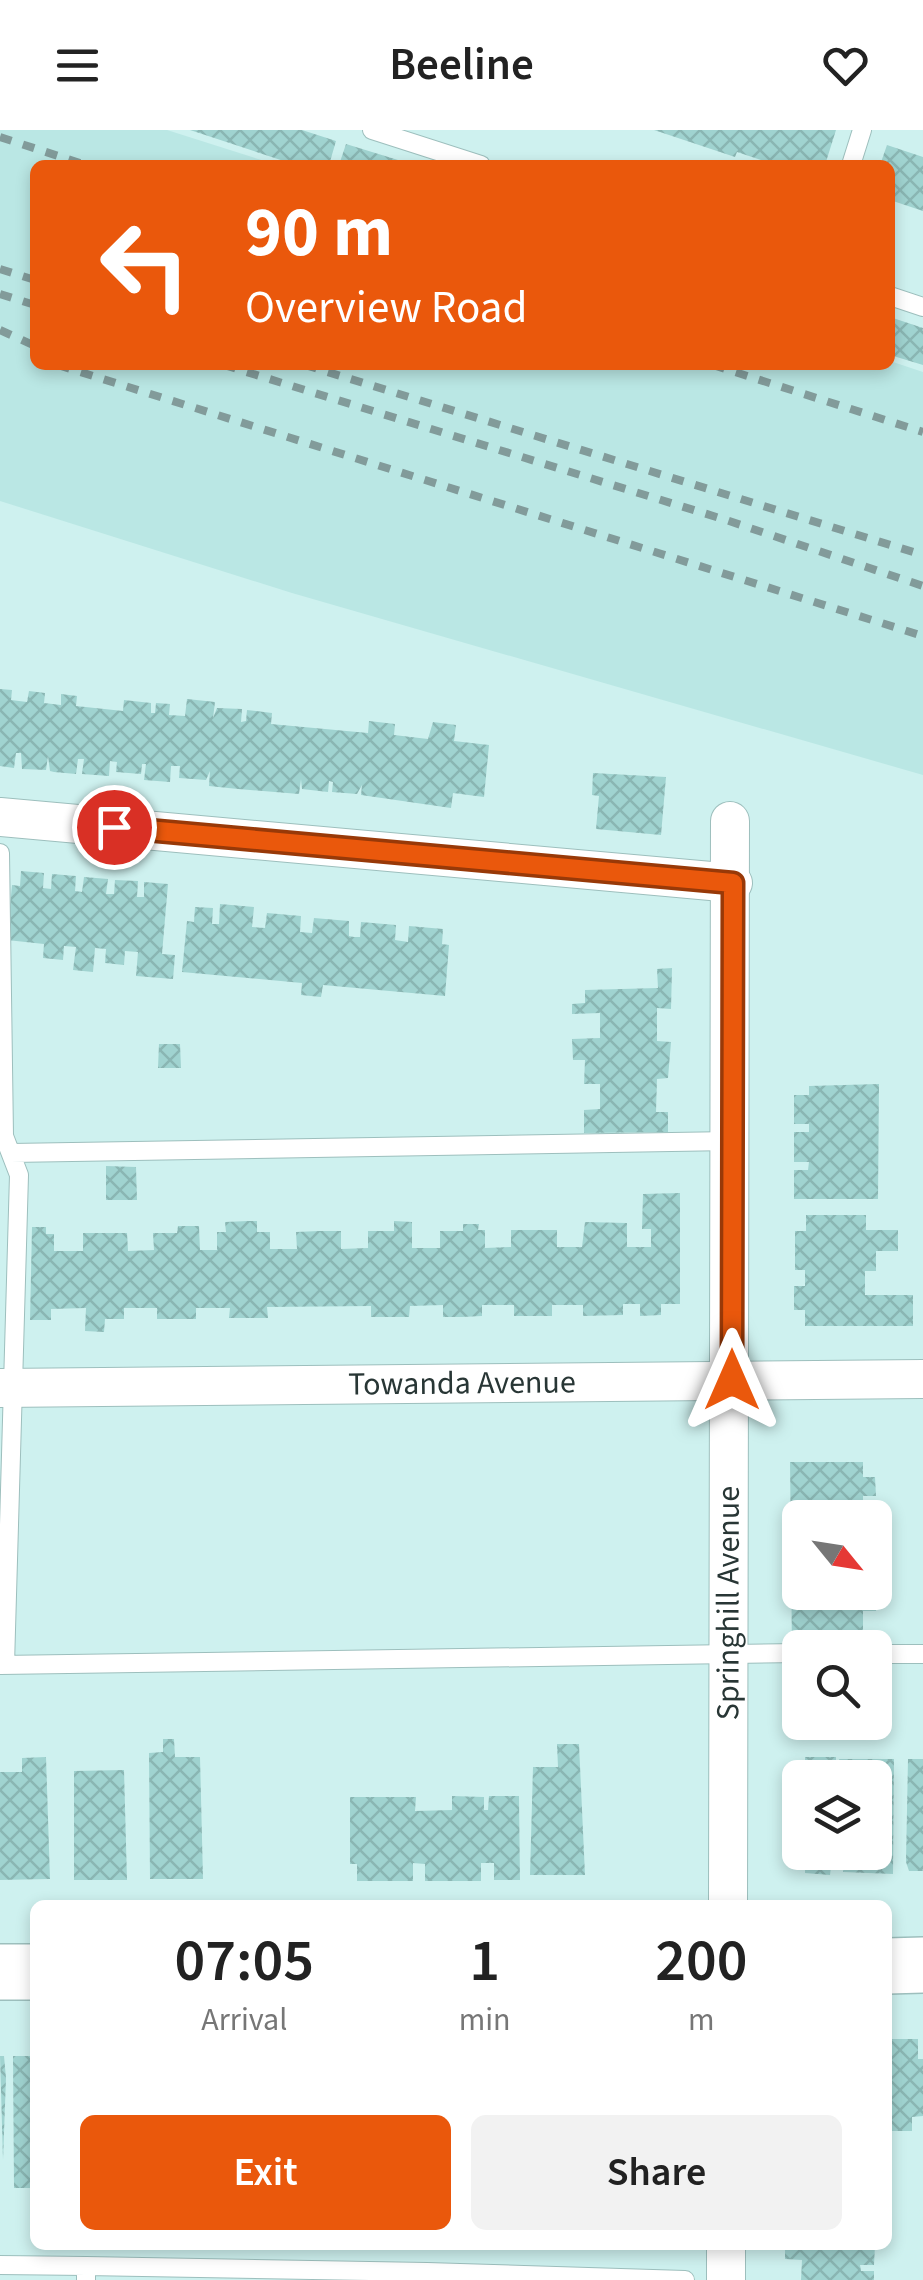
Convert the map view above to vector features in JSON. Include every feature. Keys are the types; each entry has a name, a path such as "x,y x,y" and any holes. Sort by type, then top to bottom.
{"main road":[{"path":"892,1966 923,1966"},
{"path":"0,1972 30,1972"}],"street":[{"path":"0,816 733,883"},
{"name":"Springhill Avenue","path":"728,1900 733,883 730,822"},
{"name":"Towanda Avenue","path":"7,1388 923,1379"},
{"path":"726,2250 726,2280"}],"lane":[{"path":"372,130 465,160"},
{"path":"853,160 862,130"},
{"path":"895,298 923,307"},
{"path":"0,853 4,1136 20,1176 7,1388 2,1665 782,1653"},
{"path":"11,1153 732,1141"},
{"path":"892,1654 923,1654"},
{"path":"0,2265 86,2273 685,2280"}],"shaded area":[{"path":"0,130 167,130 261,160 30,160 30,370 895,370 895,363 923,372 923,775 292,593 0,501"}],"building":[{"path":"190,130 302,130 336,141 330,160 281,160"},
{"path":"654,130 836,130 827,160 761,160 737,152 735,157"},
{"path":"346,144 398,160 341,160"},
{"path":"887,145 923,157 923,211 895,202 895,160 882,160"},
{"path":"895,319 923,328 923,365 895,357"},
{"path":"0,689 12,690 11,700 27,702 29,691 45,693 44,703 61,705 61,694 77,696 76,706 123,711 124,700 151,703 151,713 155,713 156,703 170,704 169,715 185,716 187,699 215,702 213,718 217,708 242,709 241,722 246,721 247,710 272,713 271,724 368,733 369,721 395,724 394,735 428,739 433,722 456,725 454,741 489,745 484,797 453,793 451,808 361,795 362,785 357,794 332,792 333,782 329,781 328,792 302,789 301,779 299,794 238,789 209,786 210,771 206,780 179,778 180,766 171,766 170,782 144,780 146,764 142,764 141,774 116,772 117,762 110,761 109,776 82,774 84,759 78,759 76,774 54,772 50,771 48,756 46,770 22,769 21,753 16,753 14,768 0,766"},
{"path":"593,773 666,777 661,835 596,829 599,796 592,795"},
{"path":"21,871 44,873 43,888 51,889 52,874 76,876 75,891 82,892 84,877 108,879 106,894 114,894 115,880 138,881 137,897 144,897 144,882 168,884 162,954 175,955 173,979 136,976 138,952 125,951 124,965 105,963 106,949 95,948 93,972 73,970 76,947 64,946 63,960 43,958 44,944 7,940 12,885 20,886"},
{"path":"220,904 254,907 252,927 265,928 267,913 301,916 300,932 312,933 314,918 349,921 349,936 354,937 360,937 361,922 396,925 395,940 408,942 409,926 443,929 442,944 449,945 445,996 323,985 321,997 301,995 302,983 182,972 187,921 194,922 195,907 213,908 212,924 219,924"},
{"path":"672,968 671,1009 657,1008 657,1041 671,1042 668,1078 657,1079 656,1112 668,1112 668,1132 584,1133 584,1110 600,1109 600,1084 584,1084 585,1060 573,1060 572,1039 600,1038 600,1013 572,1014 572,1004 585,1003 585,990 658,988 657,969"},
{"path":"159,1044 180,1044 181,1068 158,1068"},
{"path":"879,1084 878,1199 794,1199 794,1170 808,1170 809,1162 794,1162 794,1132 809,1132 809,1124 794,1124 794,1095 809,1095 809,1086"},
{"path":"106,1166 136,1167 137,1200 106,1200"},
{"path":"680,1193 680,1304 661,1304 661,1315 640,1316 640,1304 623,1304 623,1315 583,1316 583,1305 552,1305 552,1316 514,1316 514,1305 482,1305 482,1316 462,1317 443,1317 443,1305 410,1306 409,1317 371,1317 371,1306 267,1307 268,1318 229,1318 230,1308 196,1308 196,1319 157,1319 157,1308 124,1308 124,1319 105,1319 104,1332 85,1331 86,1308 51,1309 51,1320 30,1320 32,1227 46,1227 46,1234 54,1234 54,1251 83,1251 83,1233 127,1233 128,1251 154,1250 153,1233 177,1233 178,1226 199,1226 200,1250 217,1250 217,1232 226,1232 225,1222 248,1221 257,1221 257,1232 270,1232 270,1249 297,1249 296,1232 319,1231 341,1231 341,1249 368,1248 368,1231 394,1231 394,1221 412,1222 412,1248 440,1248 440,1231 463,1231 463,1224 479,1224 478,1230 485,1230 485,1248 511,1247 511,1230 557,1230 557,1247 582,1247 585,1222 627,1223 627,1247 651,1247 651,1229 642,1229 643,1194"},
{"path":"806,1215 866,1215 866,1230 898,1230 898,1251 876,1251 876,1271 865,1271 865,1295 913,1295 913,1326 805,1326 805,1310 794,1310 794,1286 805,1286 805,1270 795,1270 795,1231 806,1231"},
{"path":"790,1462 863,1462 863,1477 875,1477 876,1496 863,1496 863,1500 790,1500"},
{"path":"792,1610 876,1610 863,1611 863,1630 792,1630"},
{"path":"163,1739 174,1739 175,1757 200,1757 203,1879 150,1879 149,1753 163,1752"},
{"path":"557,1744 579,1744 585,1875 530,1875 533,1767 558,1767"},
{"path":"46,1757 50,1879 0,1880 0,1772 22,1772 22,1758"},
{"path":"805,1757 836,1757 836,1760"},
{"path":"894,1759 893,1874 843,1872 892,1870 892,1760 839,1760"},
{"path":"908,1759 923,1759 923,1871 909,1871 906,1862"},
{"path":"124,1770 127,1880 74,1880 74,1771"},
{"path":"452,1796 484,1797 484,1810 488,1810 489,1796 519,1796 520,1880 494,1880 494,1863 481,1863 481,1881 425,1881 425,1864 413,1863 413,1881 357,1881 357,1864 350,1864 350,1797 416,1797 415,1811 452,1810"},
{"path":"805,1870 831,1870 830,1875"},
{"path":"892,2039 918,2039 918,2059 923,2059 923,2116 912,2117 912,2131 892,2131"},
{"path":"0,2056 4,2056 6,2078 3,2160"},
{"path":"13,2056 30,2056 30,2188 14,2188"},
{"path":"785,2250 875,2250 874,2265 860,2265 861,2271 874,2271 874,2280 801,2280 802,2260 785,2259"}],"railway":[{"path":"0,137 71,160"},
{"path":"0,269 30,278"},
{"path":"0,294 30,303"},
{"path":"0,330 30,344"},
{"path":"74,370 923,636"},
{"path":"240,370 726,520 923,586"},
{"path":"321,370 923,555"},
{"path":"729,370 923,432"}],"route":[{"path":"114,827 733,883 732,1380"}]}
